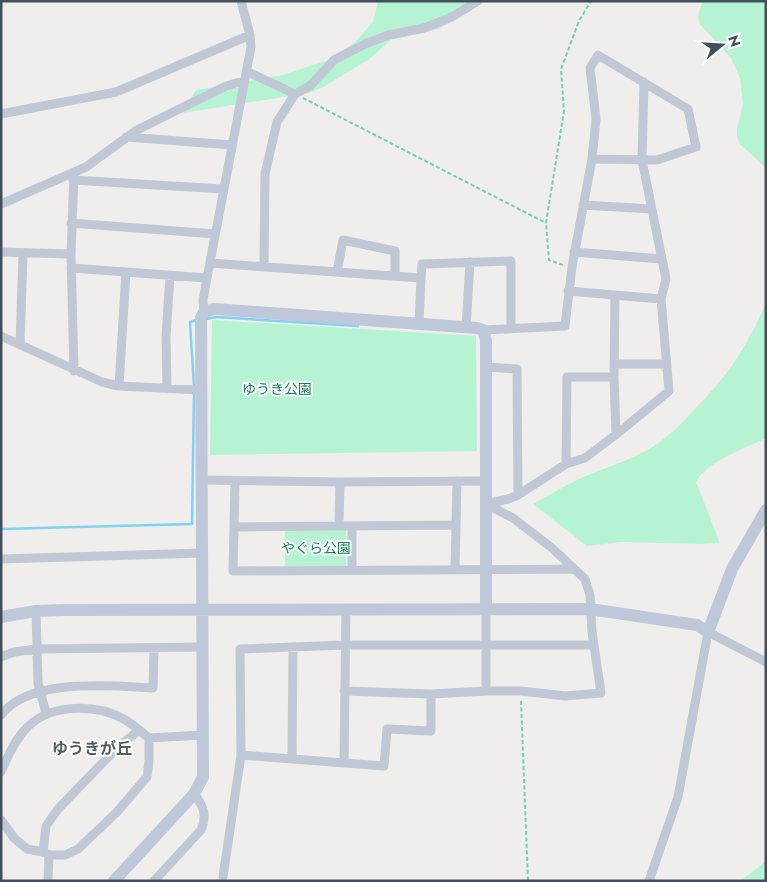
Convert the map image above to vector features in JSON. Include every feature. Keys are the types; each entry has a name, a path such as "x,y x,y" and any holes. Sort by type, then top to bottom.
{"street":[{"path":"114,881 194,794 203,777 201,318 204,312 203,300 250,47 250,35 241,1"},
{"path":"264,266 265,174 277,122 295,94 311,85 334,60 367,43 424,28 452,17 478,1"},
{"path":"1,114 116,92 250,35"},
{"path":"204,312 214,309 466,327 483,330 565,326 568,291 592,159 596,119 590,68 598,55 688,109 696,147 657,160 592,159"},
{"path":"246,71 295,94"},
{"path":"1,204 74,176 126,136 226,86 243,81"},
{"path":"486,504 518,495 566,464 585,458 669,391 661,299 666,279 642,160 644,82"},
{"path":"126,136 232,145"},
{"path":"74,176 223,189"},
{"path":"74,176 71,254 74,370"},
{"path":"583,205 652,209"},
{"path":"72,223 215,234"},
{"path":"337,272 343,240 395,251 395,276"},
{"path":"1,252 71,254"},
{"path":"20,345 23,252"},
{"path":"574,252 662,258"},
{"path":"466,327 470,262"},
{"path":"419,324 422,264 511,262 511,329"},
{"path":"210,263 421,278"},
{"path":"71,268 207,278"},
{"path":"119,386 126,272"},
{"path":"167,389 166,336 170,275"},
{"path":"568,291 661,299"},
{"path":"615,295 614,377 616,435"},
{"path":"483,330 486,340 486,691"},
{"path":"1,336 102,382 119,386 201,390"},
{"path":"614,364 666,364"},
{"path":"486,367 517,369 518,495"},
{"path":"566,464 568,377 614,377"},
{"path":"202,480 235,482 486,481"},
{"path":"455,570 457,481"},
{"path":"235,482 233,571 574,568"},
{"path":"339,526 340,482"},
{"path":"344,692 431,694 521,691 565,696 601,693 594,645 590,595 585,579 552,548 513,518 486,504"},
{"path":"648,881 678,797 708,632 732,569 766,510"},
{"path":"234,527 456,525"},
{"path":"352,526 352,570"},
{"path":"1,559 203,552"},
{"path":"1,617 36,611 590,609 697,625 766,662"},
{"path":"344,763 346,610"},
{"path":"36,611 36,649 40,692 46,713"},
{"path":"223,877 241,755 240,649 345,645 594,645"},
{"path":"1,657 14,652 36,649 202,647"},
{"path":"292,759 293,647"},
{"path":"1,715 8,706 40,692 79,686 153,688 154,648"},
{"path":"241,755 384,766 387,729 431,731 431,694"},
{"path":"1,772 10,752 24,730 46,713 67,709 107,712 125,720 149,738 204,736"},
{"path":"48,881 46,826 58,809 115,750 139,730"},
{"path":"1,820 14,838 27,849 46,854 65,855 78,849 94,835 146,777 149,761 149,738"},
{"path":"154,881 201,830 205,821 204,809 194,794"}],"path":[{"path":"572,267 549,260 546,223 564,111 561,69 579,21 591,1"},
{"path":"295,94 546,223"},
{"path":"521,691 528,881"}],"green space":[{"path":"378,1 474,1 463,13 439,29 391,40 368,60 323,87 309,93 182,113 196,90 283,75 334,58 355,42 373,22"},
{"path":"703,1 766,1 766,168 740,144 737,137 743,104 740,78 731,58 699,23 698,15"},
{"path":"766,303 766,438 717,462 708,468 696,482 720,543 621,542 587,546 533,504 577,480 638,455 671,433 704,400 725,375 751,335"},
{"name":"ゆうき公園","path":"212,320 476,336 477,451 210,455"},
{"name":"やぐら公園","path":"346,530 346,567 285,566 285,531"},
{"path":"766,861 766,881 742,881 743,879"}],"waterway":[{"path":"206,319 216,317 358,326"},
{"path":"194,387 190,322 196,320"},
{"path":"1,529 192,524 194,393"}],"district":[{"name":"ゆうきが丘","path":"92,748"}]}
